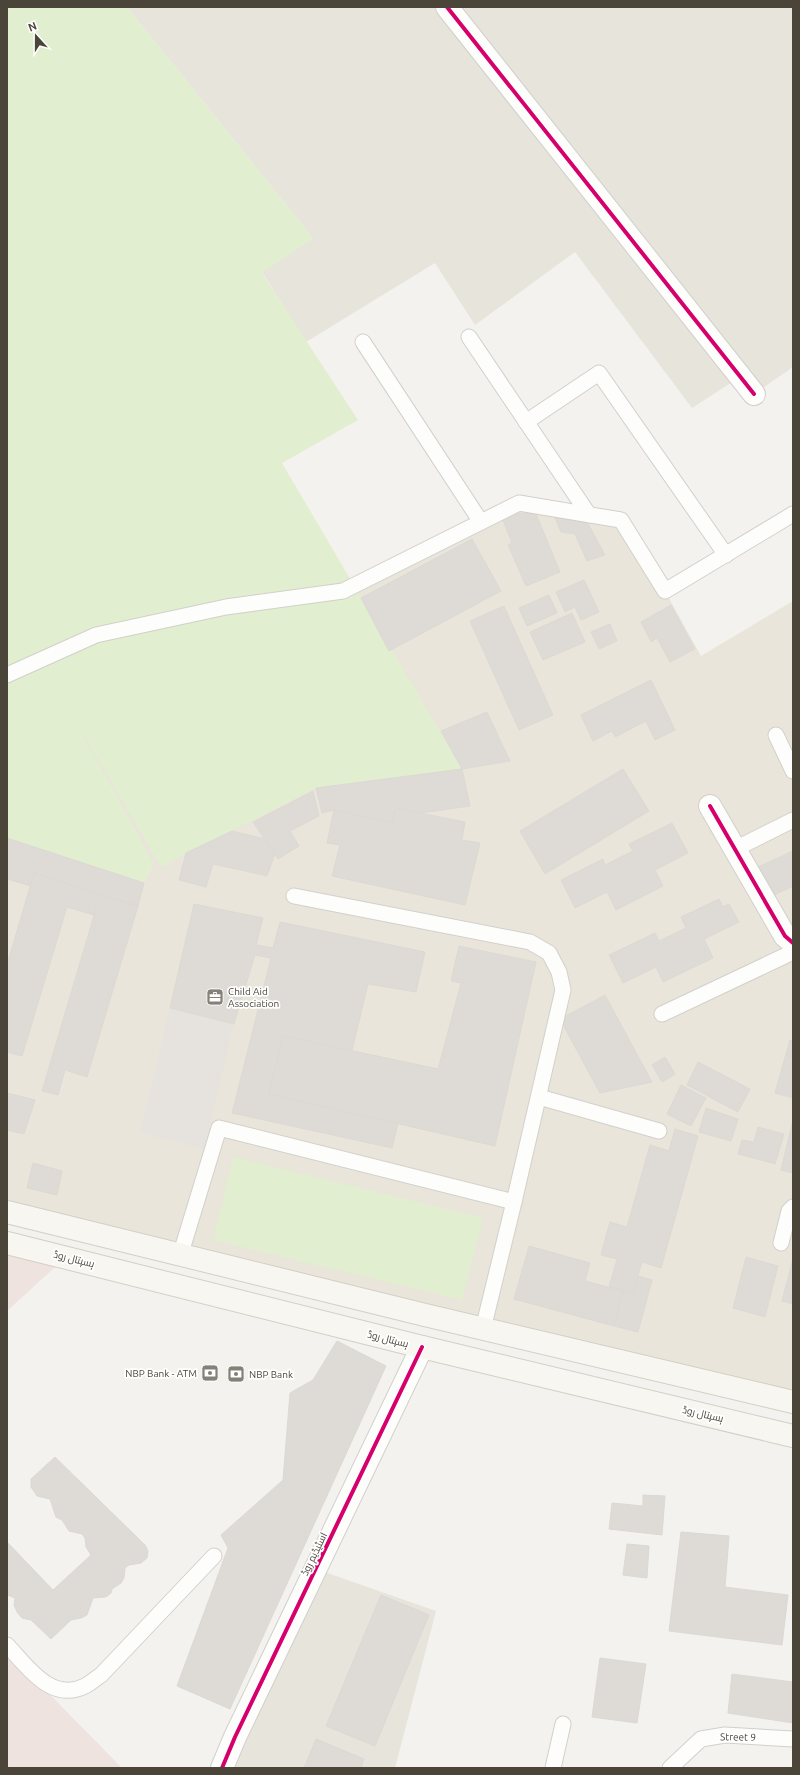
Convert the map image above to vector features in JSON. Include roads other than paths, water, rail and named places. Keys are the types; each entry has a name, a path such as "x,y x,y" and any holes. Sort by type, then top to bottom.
{"main road":[{"path":"7,1212 180,1256 793,1402"},
{"name":"ہسپتال روڈ","path":"7,1242 422,1347 793,1436"}],"street":[{"path":"447,7 754,394"},
{"path":"710,806 785,936 793,943"},
{"name":"اسٹیڈیم روڈ","path":"222,1768 235,1736 422,1347"}],"lane":[{"path":"469,337 589,515"},
{"path":"363,342 481,522"},
{"path":"526,422 599,373 726,555"},
{"path":"7,675 96,635 226,607 343,591 519,503 621,520 665,591 793,514"},
{"path":"776,735 793,770"},
{"path":"735,849 793,820"},
{"path":"294,896 530,942 549,954 559,972 563,990 514,1202 482,1329"},
{"path":"662,1014 793,952"},
{"path":"539,1097 660,1131"},
{"path":"180,1256 219,1128 514,1202"},
{"path":"780,1243 789,1211 793,1207"},
{"path":"7,1644 40,1681 52,1688 68,1690 84,1686 101,1675 214,1556"},
{"path":"553,1768 563,1724"},
{"name":"Street 9","path":"670,1768 701,1739 725,1735 793,1739"}],"place":[{"name":"Child Aid Association","path":"215,997"},
{"name":"NBP Bank - ATM","path":"210,1373"},
{"name":"NBP Bank","path":"236,1374"}]}
